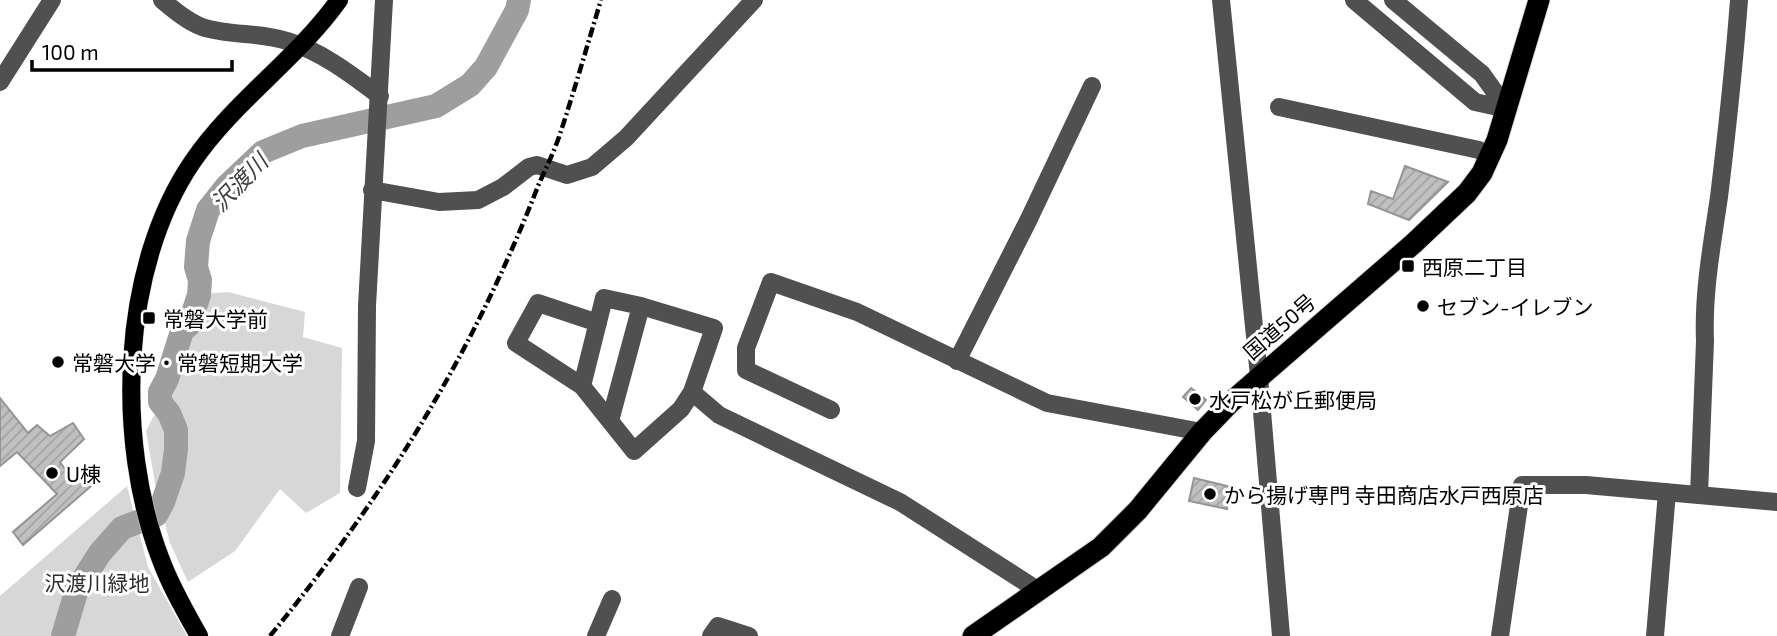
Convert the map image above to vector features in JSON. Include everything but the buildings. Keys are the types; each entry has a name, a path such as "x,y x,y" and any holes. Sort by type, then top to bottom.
{"highway":[{"name":"国道50号","path":"973,636 1101,547 1118,532 1202,432 1259,376 1448,213 1475,183 1490,157 1507,109 1539,0"}],"main road":[{"path":"199,636 160,558 137,467 132,401 141,292 159,223 193,161 208,139 302,46 339,0"}],"street":[{"path":"0,82 52,0"},
{"path":"162,0 185,18 203,27 256,34 302,46 339,67 380,100"},
{"path":"356,488 366,441 367,306 384,0"},
{"path":"372,190 439,202 478,200 503,187 529,167 537,165 567,175 592,167 626,138 754,0"},
{"path":"1221,0 1259,376 1281,636"},
{"path":"1354,0 1475,102 1507,109"},
{"path":"1392,0 1482,74 1507,109"},
{"path":"1699,495 1706,341 1704,315 1733,82 1739,0"},
{"path":"957,361 1092,86"},
{"path":"1279,107 1475,149 1490,157"},
{"path":"831,410 746,370 746,348 771,282 857,312 1047,403 1202,432"},
{"path":"582,386 598,323 604,298 714,328 692,392 681,409 634,451 582,386 516,343 538,303 598,323"},
{"path":"610,421 641,306"},
{"path":"692,392 719,415 900,502 1039,591"},
{"path":"1500,636 1522,485 1560,484 1777,502"},
{"path":"1655,636 1667,492"},
{"path":"341,636 359,587"},
{"path":"596,636 612,599"},
{"path":"711,636 718,626 749,636"}],"green space":[{"path":"228,292 305,312 303,337 342,348 340,493 306,513 280,489 235,551 188,582 170,543 156,489 146,431 179,368 203,294"},
{"name":"沢渡川緑地","path":"127,486 148,567 187,636 0,636 0,596"}],"waterway":[{"name":"沢渡川","path":"63,636 77,589 100,553 122,528 156,515 173,473 176,430 169,413 160,402 160,392 167,379 182,331 189,325 199,295 200,280 196,267 198,241 208,210 227,186 263,152 302,136 436,106 470,85 486,67 517,10 519,0"}],"railway":[{"path":"270,636 351,531 388,477 455,366 485,308 554,150 601,0"}],"place":[{"name":"西原二丁目","path":"1408,266"},
{"name":"セブン-イレブン","path":"1423,306"},
{"name":"常磐大学前","path":"149,318"},
{"name":"常磐大学・常磐短期大学","path":"58,362"},
{"name":"水戸松が丘郵便局","path":"1195,399"},
{"name":"U棟","path":"52,473"},
{"name":"から揚げ専門 寺田商店水戸西原店","path":"1210,494"}]}
